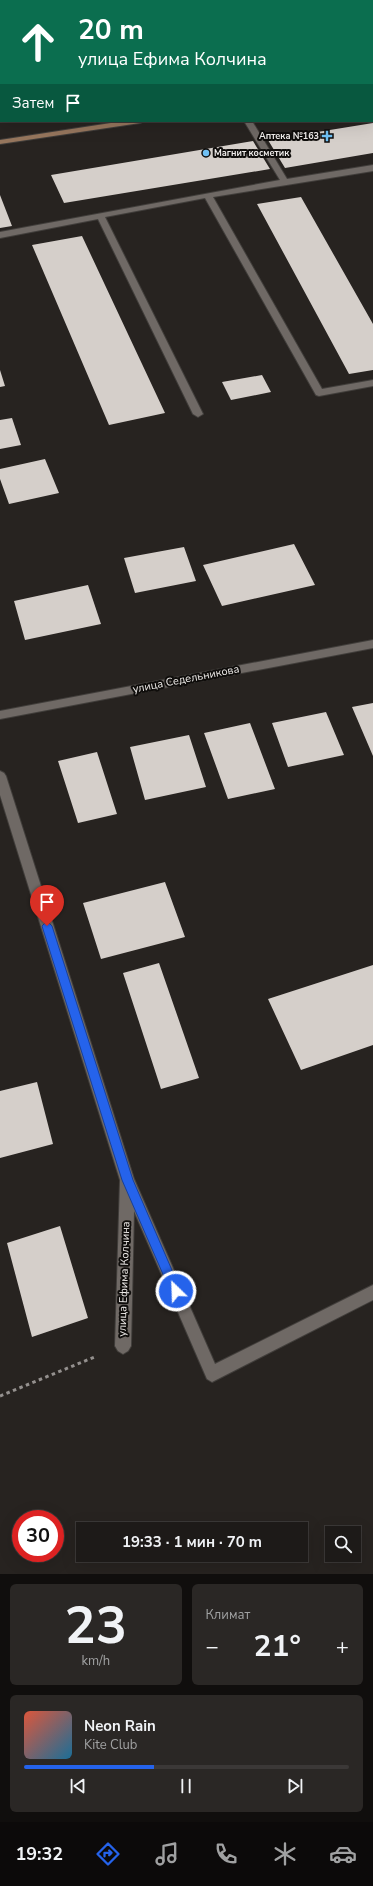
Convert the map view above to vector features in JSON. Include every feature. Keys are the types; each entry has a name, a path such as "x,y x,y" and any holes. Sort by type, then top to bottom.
{"main road":[{"path":"0,142 133,122"}],"street":[{"path":"249,122 285,182"},
{"path":"0,236 208,195 373,168"},
{"path":"208,195 319,393 373,383"},
{"path":"101,217 198,414"},
{"name":"улица Седельникова","path":"0,715 373,644"},
{"name":"улица Ефима Колчина","path":"0,776 127,1180 122,1346"},
{"path":"127,1180 212,1374 373,1292"}],"path":[{"path":"0,1396 122,1346"}],"building":[{"path":"373,123 373,153 285,168 268,140"},
{"path":"253,141 270,169 64,203 51,175"},
{"path":"0,195 12,226 0,228"},
{"path":"301,197 373,324 373,370 349,374 257,204"},
{"path":"82,236 165,413 109,425 32,245"},
{"path":"0,370 5,386 0,387"},
{"path":"262,375 271,392 231,400 222,382"},
{"path":"12,418 21,445 0,449 0,420"},
{"path":"45,459 59,493 9,504 0,479 0,469"},
{"path":"294,544 315,585 222,606 203,565"},
{"path":"184,547 196,581 135,593 124,558"},
{"path":"88,585 101,624 25,640 14,601"},
{"path":"373,703 373,756 352,707"},
{"path":"326,712 344,755 288,767 272,723"},
{"path":"250,723 275,789 228,799 204,733"},
{"path":"189,735 206,787 145,800 130,747"},
{"path":"97,752 117,814 78,823 58,761"},
{"path":"165,882 185,937 101,959 83,903"},
{"path":"159,963 199,1078 161,1089 123,973"},
{"path":"373,965 373,1045 301,1070 268,999"},
{"path":"37,1082 53,1144 0,1158 0,1091"},
{"path":"60,1226 88,1318 32,1337 7,1243"}],"place":[{"name":"Аптека №163","path":"327,136"},
{"name":"Магнит косметик","path":"206,153"}],"route":[{"path":"47,926 127,1180 176,1291"}]}
